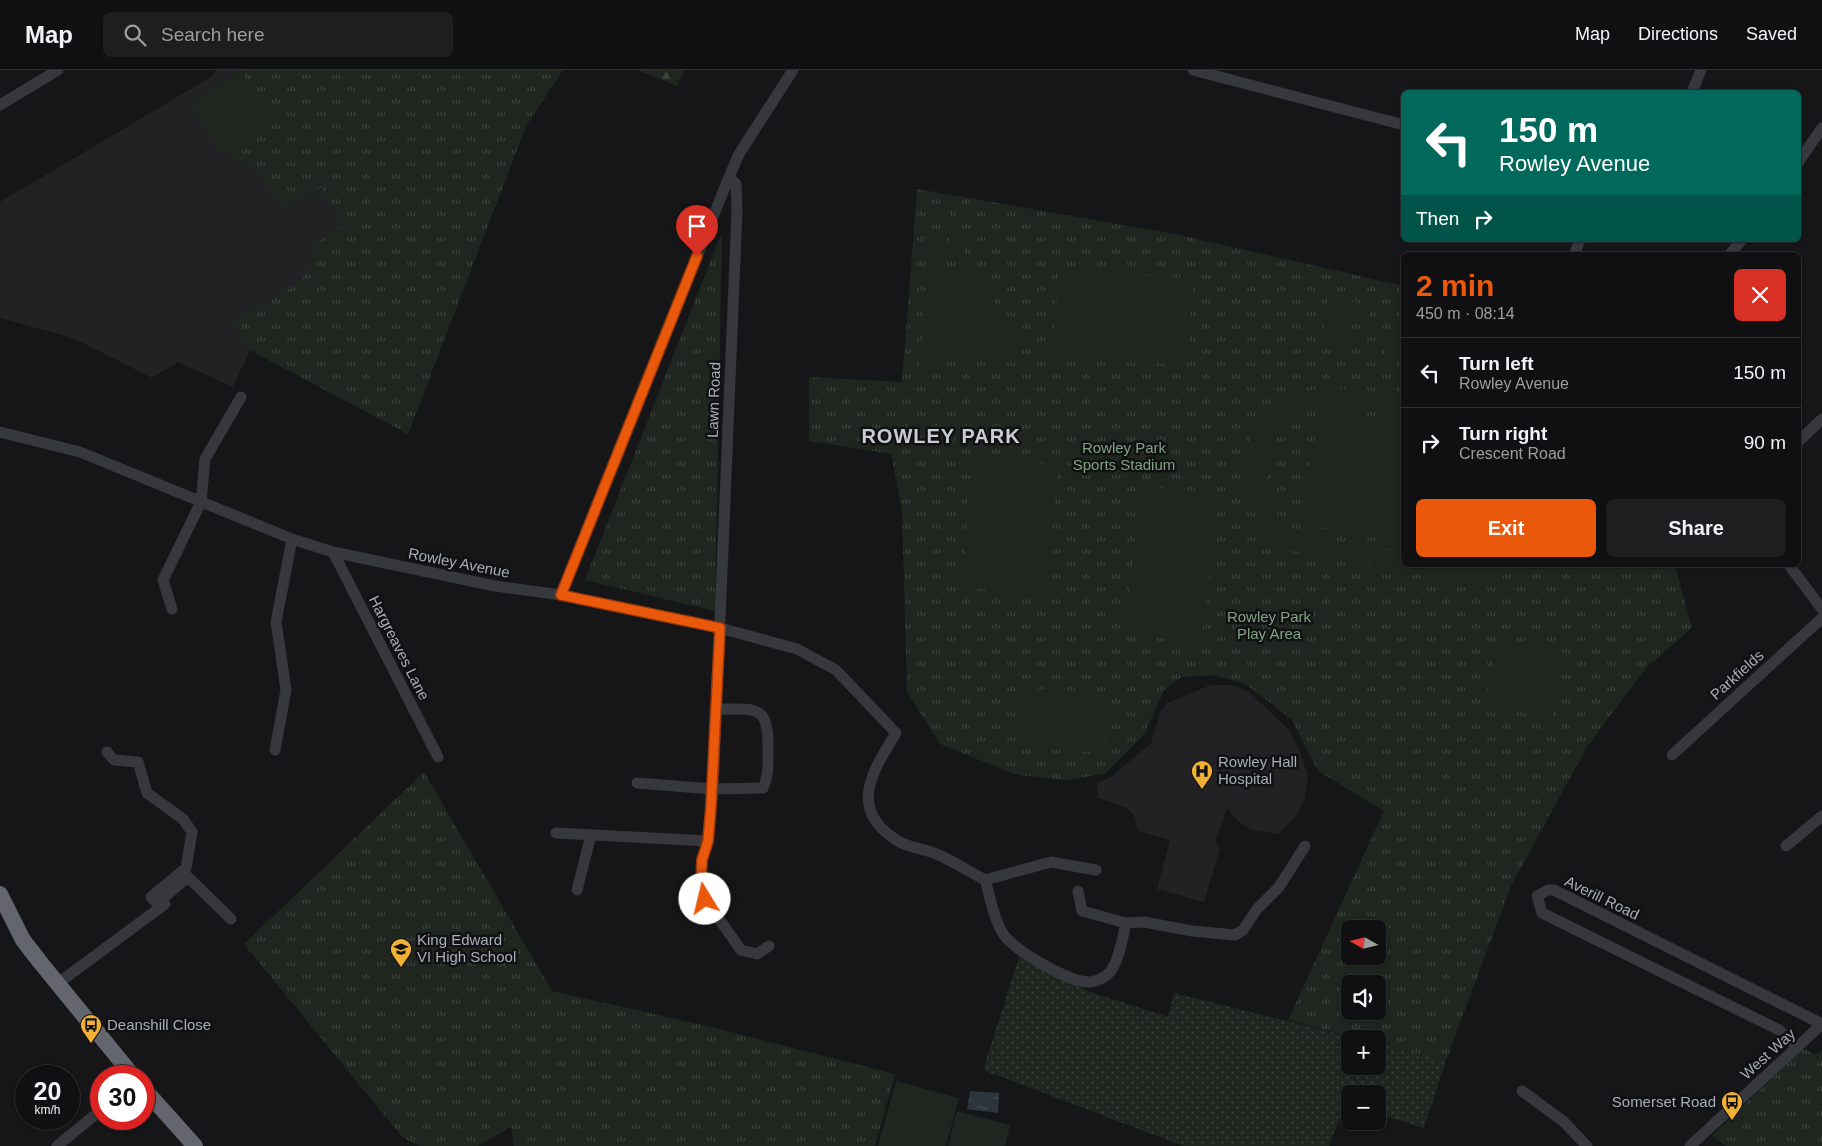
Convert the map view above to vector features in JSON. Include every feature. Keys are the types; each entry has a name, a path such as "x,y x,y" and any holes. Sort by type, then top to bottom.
{"highway":[{"path":"0,894 7,920 124,1065"},
{"path":"155,1101 195,1146"}],"street":[{"path":"0,105 58,70"},
{"path":"561,595 739,154 793,70"},
{"path":"1193,70 1401,124"},
{"path":"1693,90 1701,70"},
{"path":"1801,158 1822,128"},
{"name":"Lawn Road","path":"729,177 736,184 736,211 720,628 713,789 708,841 702,860 701,881 705,899 741,950 757,954 769,946"},
{"path":"1732,252 1740,242"},
{"path":"172,609 163,580 201,502 204,459 241,397"},
{"path":"1801,439 1822,419"},
{"name":"Rowley Avenue","path":"0,432 80,452 292,539 333,552 495,586 561,595 720,628 797,649 836,670 896,733 872,777 868,793 868,807 873,819 884,831 899,842 935,853 985,880"},
{"path":"275,750 286,690 276,622 292,539"},
{"name":"Hargreaves Lane","path":"333,552 438,757"},
{"path":"1790,567 1822,609"},
{"name":"Parkfields","path":"1672,755 1822,618"},
{"path":"637,783 713,789 763,788 767,781 768,762 766,718 759,712 715,709"},
{"path":"108,752 114,760 138,762 147,792 183,819 192,832 186,868 151,897 162,905"},
{"path":"1786,846 1822,816"},
{"path":"556,832 708,841"},
{"path":"576,890 591,835"},
{"path":"1078,890 1082,911 1126,923 1144,922 1192,931 1235,935 1244,930 1257,909 1279,888 1305,846"},
{"path":"1096,870 1052,862 985,880 1002,932 1020,950 1078,980 1090,982 1109,974 1114,966 1126,923"},
{"path":"162,905 162,899 188,877 231,919"},
{"name":"Averill Road","path":"1797,1048 1779,1030 1542,913 1537,896 1548,890 1554,890 1822,1024"},
{"path":"57,984 162,905"},
{"name":"West Way","path":"1698,1144 1822,1024"},
{"path":"1522,1090 1563,1121 1586,1146"},
{"path":"57,1146 90,1119"}],"shaded area":[{"path":"216,70 563,70 526,126 408,434 250,350 233,387 178,362 152,378 73,338 0,318 0,202 211,77"},
{"name":"Rowley Hall Hospital","path":"1211,685 1232,685 1248,691 1289,730 1301,754 1308,776 1305,798 1298,814 1279,834 1251,830 1238,821 1227,808 1215,843 1220,848 1204,902 1157,889 1170,840 1138,831 1134,815 1127,808 1098,798 1097,783 1111,777 1151,743 1160,712 1167,703"}],"green space":[{"path":"563,70 526,126 408,434 250,350 232,321 299,283 311,267 314,245 343,225 321,187 286,208 249,161 237,165 227,151 272,122 241,71"},
{"path":"637,70 684,70 677,86"},
{"path":"241,71 272,122 222,154 190,103"},
{"name":"Rowley Park Sports Stadium","path":"917,189 1175,234 1401,285 1401,567 1676,567 1692,628 1647,667 1588,745 1511,886 1446,1061 1386,1045 1386,1030 1341,1030 1341,1034 1288,1020 1384,811 1318,771 1292,720 1244,683 1213,675 1182,677 1164,690 1144,735 1106,773 1069,780 1017,775 940,744 907,692 902,511 891,454 809,441 809,377 902,382"},
{"path":"950,212 967,263 1023,344 971,364 969,356 919,370 929,257 921,251 924,239 932,238 938,240 941,252 935,256 963,296 959,266 941,215"},
{"path":"722,232 715,611 585,580"},
{"path":"1059,269 1193,279 1187,365 1052,355"},
{"path":"1330,297 1372,306 1368,324 1326,316"},
{"path":"1324,323 1366,331 1363,350 1321,342"},
{"path":"1389,335 1401,337 1401,356 1385,353"},
{"path":"1331,387 1401,399 1401,417 1355,407 1329,405 1306,409 1292,418 1281,431 1273,448 1269,466 1268,485 1272,502 1280,518 1292,529 1315,538 1401,553 1401,567 1518,567 1504,575 1491,579 1489,588 1257,544 1261,523 1246,494 1243,477 1245,457 1250,438 1257,424 1282,400 1299,392"},
{"path":"1321,408 1401,423 1401,542 1299,523"},
{"path":"973,457 1058,465 1045,596 961,587"},
{"path":"1142,486 1219,495 1201,643 1124,633"},
{"path":"1498,639 1565,653 1551,718 1485,705"},
{"path":"1019,688 1107,694 1104,753 1016,747"},
{"name":"King Edward VI High School","path":"424,772 552,991 711,1027 895,1074 875,1146 514,1146 511,1127 478,1146 421,1146 403,1138 244,944"},
{"path":"1020,954 1087,991 1168,1017 1174,993 1341,1034 1341,1075 1386,1075 1386,1045 1446,1061 1424,1128 1386,1116 1386,1085 1341,1085 1341,1114 1329,1146 1183,1146 983,1070"},
{"path":"1803,1048 1815,1055 1822,1051 1822,1146 1726,1146 1712,1136"},
{"path":"896,1081 959,1098 946,1146 878,1146"},
{"path":"957,1111 1010,1125 1005,1146 948,1146"}],"water":[{"path":"970,1091 999,1093 998,1113 967,1109"}],"place":[{"name":"Rowley Hall Hospital","path":"1202,790"},
{"name":"King Edward VI High School","path":"401,968"},
{"name":"Deanshill Close","path":"91,1044"},
{"name":"Somerset Road","path":"1732,1121"}],"district":[{"name":"ROWLEY PARK","path":"941,436"}],"route":[{"path":"697,256 674,318 561,595 720,628 713,789 708,841 702,860 701,881 705,899"}],"park label":[{"name":"Rowley Park Play Area","path":"1269,626"}]}
